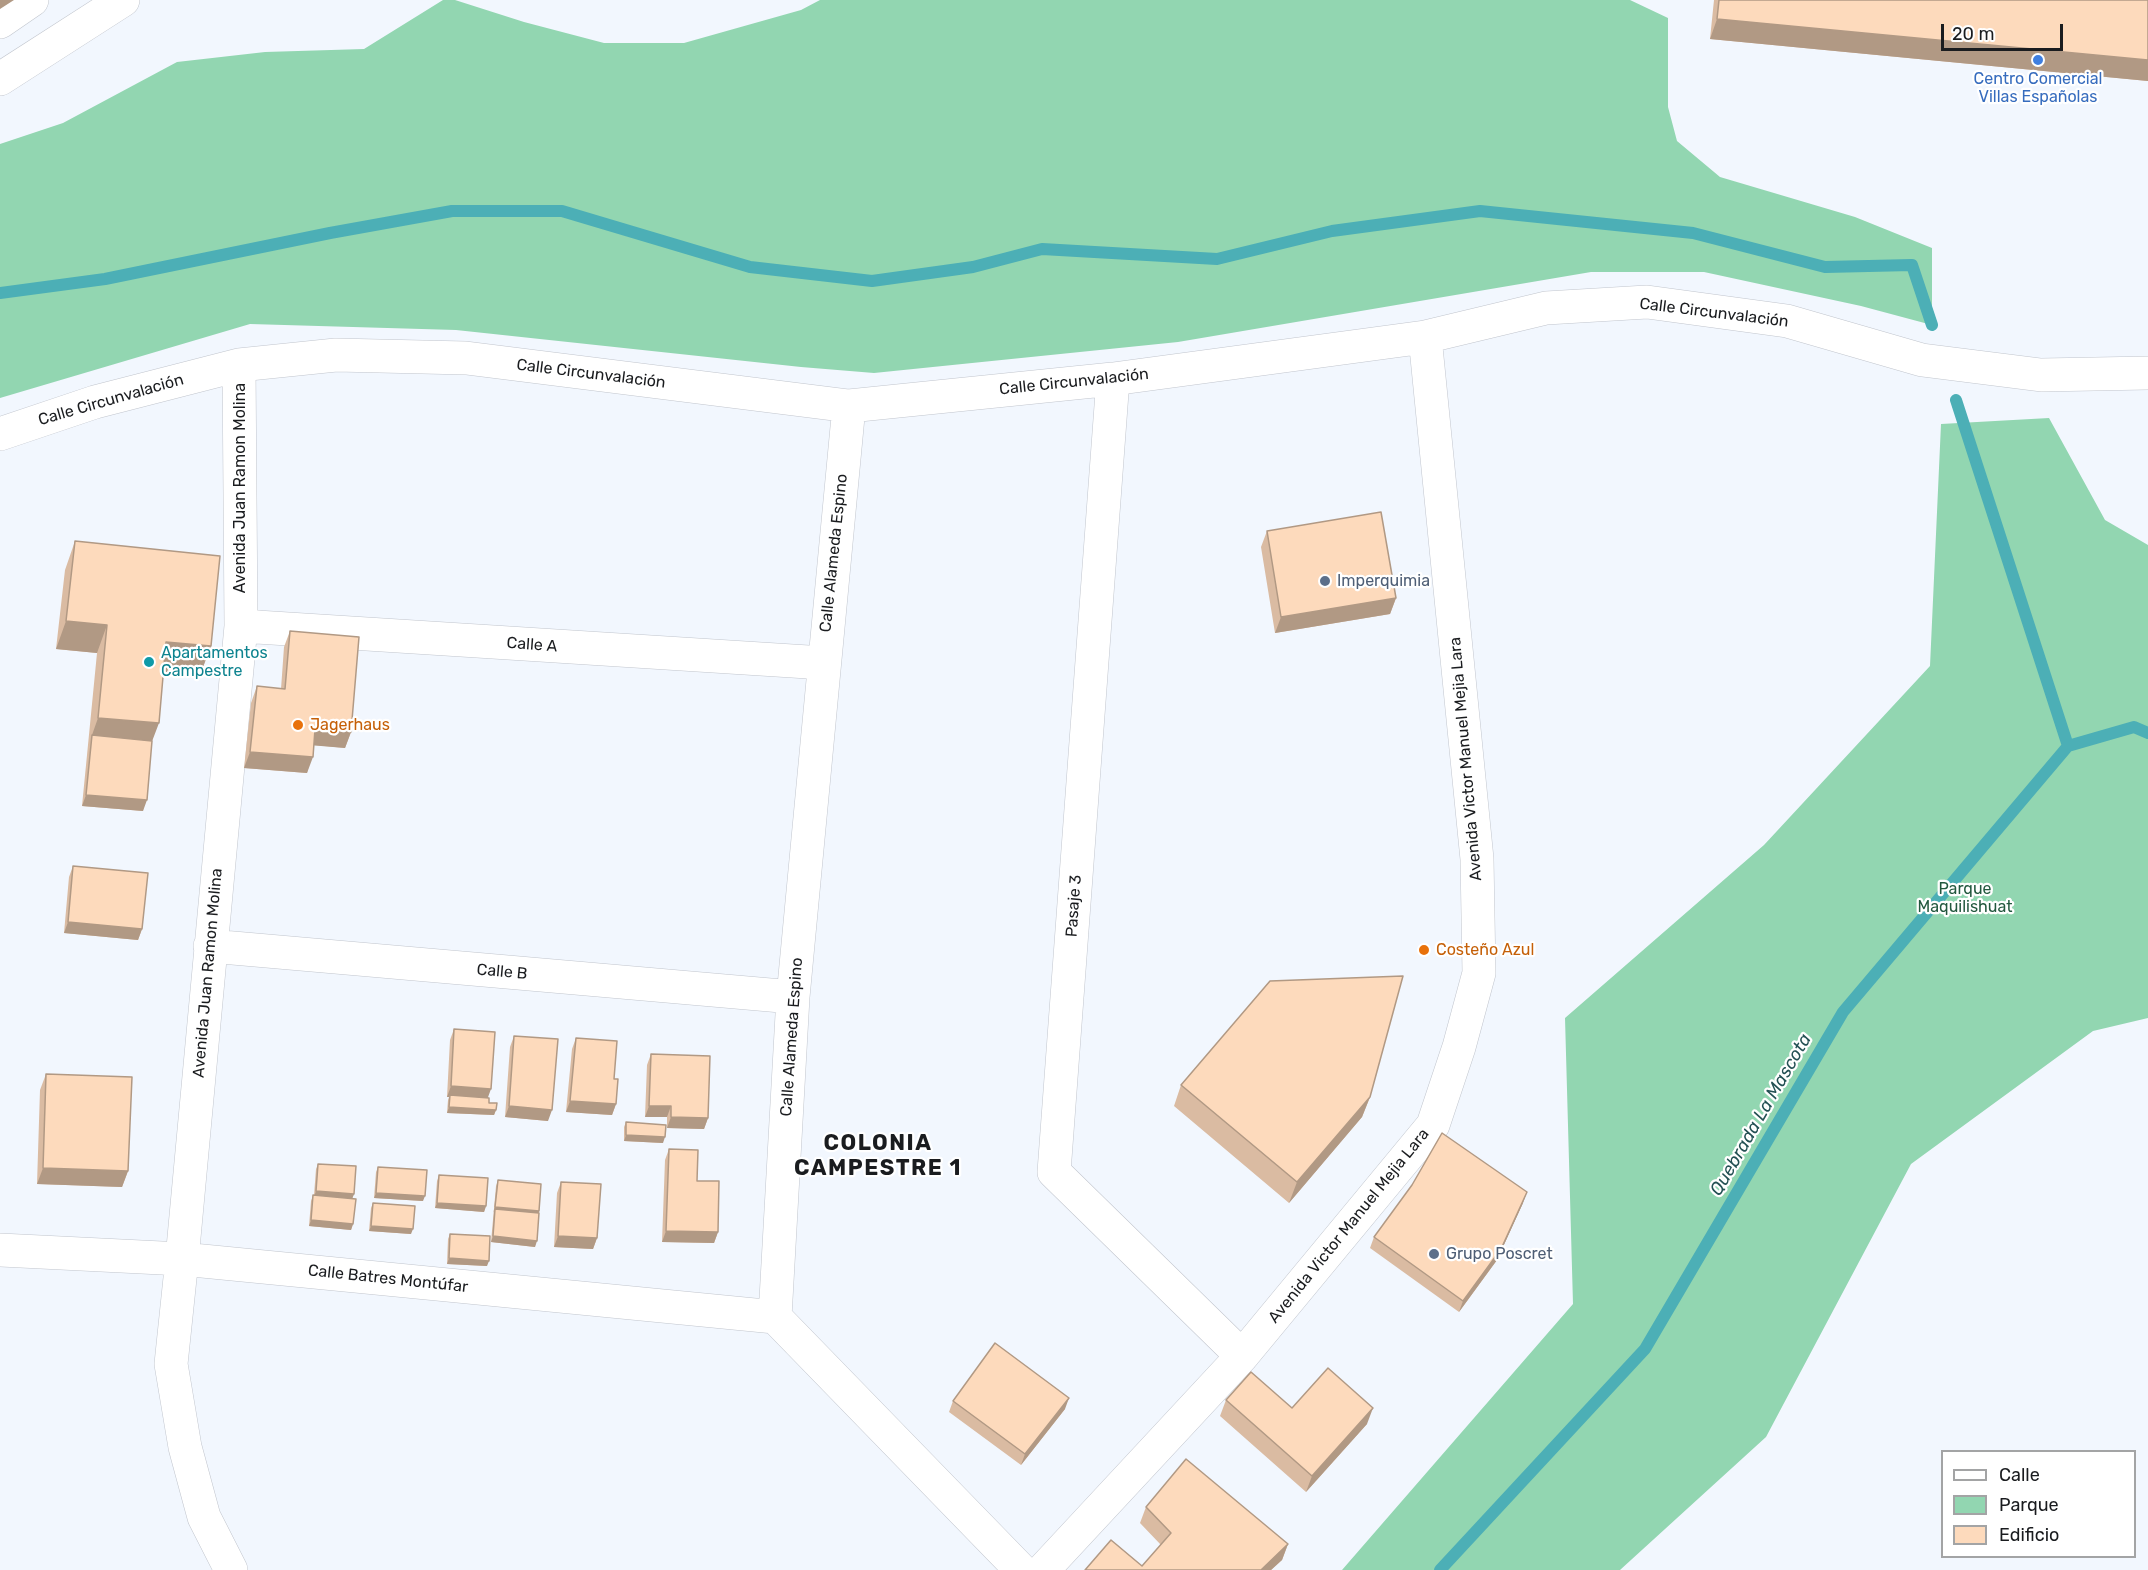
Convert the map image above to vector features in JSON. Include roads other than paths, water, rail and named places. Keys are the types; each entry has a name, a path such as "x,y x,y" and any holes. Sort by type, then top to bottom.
{"street":[{"path":"0,22 32,0"},
{"path":"0,79 123,0"},
{"name":"Calle Circunvalación","path":"0,434 95,402 239,364 336,355 466,358 849,406 1113,379 1425,337 1546,308 1647,302 1787,321 1922,360 2041,375 2148,373"},
{"name":"Avenida Victor Manuel Mejia Lara","path":"1043,1570 1242,1356 1432,1125 1459,1047 1479,973 1477,859 1425,337"},
{"name":"Avenida Juan Ramon Molina","path":"231,1570 204,1516 185,1447 171,1364 241,626 239,364"},
{"name":"Pasaje 3","path":"1113,379 1054,1172 1242,1356"},
{"name":"Calle Alameda Espino","path":"775,1317 793,998 849,406"},
{"name":"Calle A","path":"241,626 824,663"},
{"name":"Calle B","path":"210,946 793,998"},
{"name":"Calle Batres Montúfar","path":"0,1250 182,1259 775,1317"},
{"path":"775,1317 1021,1570"}],"waterway":[{"path":"0,293 105,279 330,233 452,211 562,211 750,267 872,281 973,267 1042,249 1217,259 1332,231 1480,211 1693,233 1825,267 1912,265 1932,325"},
{"path":"1956,400 2068,746"},
{"name":"Quebrada La Mascota","path":"1440,1570 1645,1349 1843,1012 2068,746 2134,727 2148,733"}],"place":[{"name":"Centro Comercial Villas Españolas","path":"2038,60"},
{"name":"Imperquimia","path":"1325,581"},
{"name":"Apartamentos Campestre","path":"149,662"},
{"name":"Jagerhaus","path":"298,725"},
{"name":"Costeño Azul","path":"1424,950"},
{"name":"Grupo Poscret","path":"1434,1254"}],"district":[{"name":"COLONIA CAMPESTRE 1","path":"878,1156"}],"park label":[{"name":"Parque Maquilishuat","path":"1965,898"}]}
